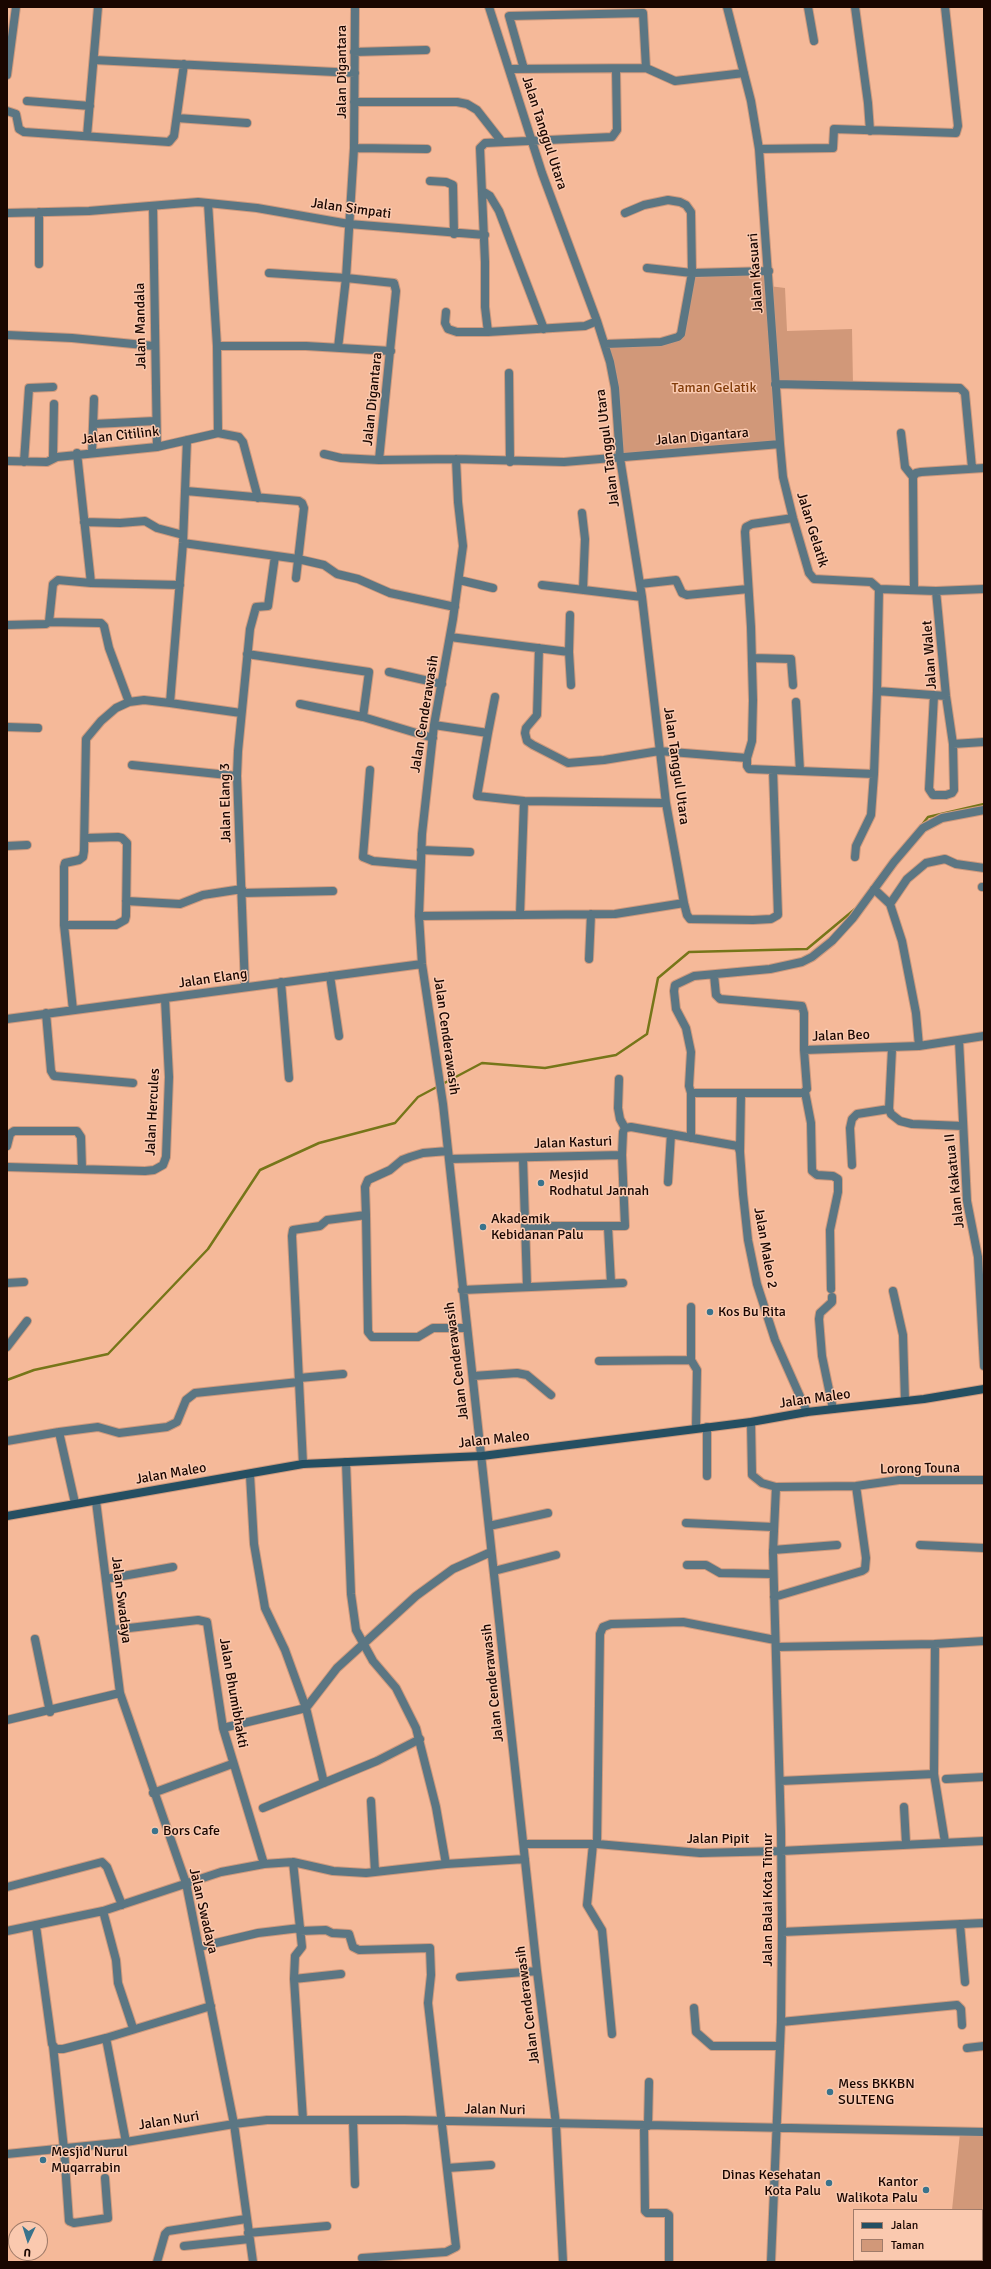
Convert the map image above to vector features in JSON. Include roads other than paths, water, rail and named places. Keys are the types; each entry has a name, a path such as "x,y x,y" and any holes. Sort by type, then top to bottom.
{"street":[{"path":"7,75 16,7"},
{"path":"87,136 98,7"},
{"name":"Jalan Digantara","path":"355,7 354,148 346,278 394,283 396,291 379,460 456,459 510,462 616,459 780,444"},
{"name":"Jalan Tanggul Utara","path":"489,7 510,69 531,141 605,344 615,388 616,459 642,597 659,751 662,803 679,903"},
{"path":"510,69 646,68 675,81 744,73 728,7"},
{"path":"808,7 814,41"},
{"path":"855,7 868,95 870,131"},
{"path":"759,149 833,148 834,129 956,133 958,126 945,7"},
{"path":"524,69 510,16 643,13 646,68"},
{"path":"354,52 426,50"},
{"path":"94,60 354,74"},
{"path":"7,111 16,114 18,129 24,132 169,142 174,136 184,64"},
{"path":"488,332 485,307 485,236 480,148 485,143 612,137 615,134 616,69"},
{"name":"Jalan Kasuari","path":"744,73 751,101 759,149 769,271 780,444"},
{"path":"27,101 90,106"},
{"path":"354,102 457,102 467,104 477,110 502,142"},
{"path":"177,118 247,123"},
{"path":"354,148 427,149"},
{"path":"430,181 451,182 453,185 454,234"},
{"path":"482,191 490,196 499,211 544,329"},
{"path":"605,344 661,342 678,338 681,334 692,273 692,220 691,212 686,205 668,200 644,205 625,213"},
{"path":"208,203 217,346 218,433"},
{"name":"Jalan Simpati","path":"7,213 89,211 208,203 257,208 349,224 485,236"},
{"name":"Jalan Mandala","path":"153,206 155,420 157,447"},
{"path":"39,212 39,264"},
{"path":"646,268 692,273 769,271"},
{"path":"269,273 346,278 338,348"},
{"path":"446,312 446,323 448,329 456,332 544,329 585,326 596,322"},
{"path":"7,335 72,338 154,346"},
{"path":"217,346 338,348 391,351"},
{"path":"509,374 510,462"},
{"path":"776,384 960,388 965,393 972,468"},
{"path":"24,462 28,388 53,387"},
{"path":"92,453 94,399"},
{"path":"53,458 54,404"},
{"path":"94,424 155,420"},
{"name":"Jalan Citilink","path":"7,461 47,462 53,458 77,453 157,447 218,433 236,437 243,442 248,453 258,498"},
{"path":"901,433 905,467 913,477 914,590"},
{"path":"170,703 183,539 187,440"},
{"name":"Jalan Gelatik","path":"780,444 783,477 809,573 814,579 871,582 879,589"},
{"path":"77,453 91,583"},
{"path":"324,454 341,458 379,460"},
{"name":"Jalan Cenderawasih","path":"456,459 458,502 463,546 455,607 434,725 421,850 419,916 422,964 438,1067 449,1155 466,1328 482,1456 491,1552 537,1972 556,2124 563,2262"},
{"path":"913,477 916,473 921,472 984,468"},
{"path":"186,491 299,501 304,505 296,578"},
{"path":"582,513 585,539 583,590"},
{"path":"793,518 752,524 746,527 744,532 752,658 752,741 747,758 747,766 749,769 874,774"},
{"path":"84,522 120,523 145,521 183,539 324,565 337,574 358,579 390,594 455,607"},
{"name":"Jalan Elang 3","path":"245,987 237,776 241,713 252,620 256,607 268,606 275,556"},
{"path":"49,622 53,584 58,580 91,583 180,585"},
{"path":"459,580 493,588"},
{"path":"640,584 676,580 682,593 687,595 748,589"},
{"path":"542,585 642,597"},
{"path":"854,857 856,846 871,815 877,691 879,589 936,591 984,589"},
{"name":"Jalan Walet","path":"934,695 929,789 933,795 946,795 952,793 954,790 953,744 946,696 942,632 936,591"},
{"path":"570,615 568,652 571,685"},
{"path":"7,625 46,624 49,622 101,623 104,626 109,648 129,702"},
{"path":"450,637 568,652"},
{"path":"539,648 536,715 526,728 525,733 527,741 568,763 598,761 659,751 747,758"},
{"path":"247,654 369,672 363,717"},
{"path":"752,658 791,659 793,686"},
{"path":"389,672 442,684"},
{"path":"877,691 946,696"},
{"path":"495,697 477,796 524,801 662,803"},
{"path":"72,1010 64,925 64,864 79,860 83,857 86,838 86,739 101,721 116,708 129,702 144,700 241,713"},
{"path":"796,702 800,771"},
{"path":"300,704 363,717 433,738"},
{"path":"434,725 488,733"},
{"path":"7,727 38,728"},
{"path":"953,744 984,742"},
{"path":"132,766 237,776"},
{"path":"370,770 363,857 373,861 420,865"},
{"path":"419,916 615,914 679,903 687,915 695,920 771,919 778,914 773,770"},
{"path":"520,915 524,801"},
{"path":"691,1138 691,1093 689,1086 691,1052 688,1038 676,1009 674,991 675,984 694,976 770,969 802,962 812,958 832,941 854,918 874,889 923,828 942,818 984,810"},
{"path":"64,925 120,924 125,920 127,842 118,837 86,838"},
{"path":"7,846 27,845"},
{"path":"421,850 470,852"},
{"path":"890,904 907,878 926,863 945,859 956,864 984,868"},
{"path":"874,889 890,904 905,956 919,1046"},
{"path":"126,901 180,904 202,895 242,891 333,891"},
{"path":"589,959 591,914"},
{"name":"Jalan Elang","path":"7,1019 422,964"},
{"path":"714,975 716,995 720,998 802,1006 804,1013 804,1050"},
{"path":"330,976 339,1036"},
{"path":"281,982 289,1078"},
{"name":"Jalan Hercules","path":"7,1167 154,1170 163,1164 166,1157 169,1077 165,998"},
{"path":"46,1013 51,1071 54,1076 132,1083"},
{"name":"Jalan Beo","path":"833,1409 822,1356 819,1319 820,1313 832,1302 830,1230 838,1192 838,1179 833,1176 817,1175 812,1171 811,1123 806,1092 804,1050 919,1046 984,1036"},
{"name":"Jalan Kakatua II","path":"959,1040 967,1201 975,1239 982,1286 984,1366"},
{"path":"892,1048 889,1109 896,1119 912,1124 963,1126"},
{"path":"619,1079 618,1108 620,1119 625,1128"},
{"path":"691,1093 741,1094 806,1092"},
{"name":"Jalan Maleo 2","path":"741,1094 740,1152 748,1240 757,1284 775,1340 807,1412"},
{"path":"852,1165 850,1128 852,1118 857,1114 889,1109"},
{"name":"Jalan Kasturi","path":"366,1215 365,1186 368,1180 390,1170 402,1160 423,1153 523,1158 622,1155 623,1132 625,1128 631,1127 738,1146 740,1152"},
{"path":"7,1146 10,1134 14,1131 77,1131 81,1137 82,1169"},
{"path":"668,1182 671,1134"},
{"path":"526,1226 622,1227 626,1224 622,1155"},
{"path":"523,1158 527,1286"},
{"path":"303,1464 292,1233 296,1229 320,1226 327,1220 366,1215 369,1335 375,1337 418,1337 433,1328 466,1328"},
{"path":"608,1227 610,1283"},
{"path":"7,1283 24,1282"},
{"path":"462,1290 623,1283"},
{"path":"893,1291 902,1335 905,1401"},
{"path":"691,1307 691,1360 697,1370 696,1428"},
{"path":"7,1347 27,1321"},
{"path":"600,1361 691,1360"},
{"path":"473,1376 517,1373 527,1375 551,1395"},
{"path":"7,1441 98,1427 119,1433 167,1427 177,1422 186,1400 195,1393 342,1374"},
{"name":"Jalan Maleo","path":"7,1516 303,1464 482,1456 751,1422 807,1412 905,1401 984,1389"},
{"path":"751,1422 752,1476 762,1483 776,1487"},
{"path":"707,1427 708,1476"},
{"path":"59,1432 76,1503"},
{"path":"346,1462 351,1594 356,1630 362,1644 400,1695 411,1715 420,1739 436,1808 446,1864"},
{"path":"250,1474 252,1530 265,1608 285,1650 306,1708 324,1783"},
{"name":"Lorong Touna","path":"776,1487 856,1486 899,1480 984,1480"},
{"path":"774,1597 865,1569 866,1558 856,1486"},
{"name":"Jalan Balai Kota Timur","path":"771,2262 778,2128 782,1932 780,1781 773,1574 773,1527 776,1487"},
{"name":"Jalan Swadaya","path":"96,1501 120,1693 153,1793 186,1883 234,2124 252,2262"},
{"path":"489,1526 548,1513"},
{"path":"686,1523 773,1527"},
{"path":"773,1550 837,1545"},
{"path":"920,1545 984,1548"},
{"path":"223,1728 306,1708 337,1668 416,1596 466,1562 491,1552"},
{"path":"494,1571 556,1555"},
{"path":"686,1565 706,1564 720,1573 773,1574"},
{"path":"106,1579 172,1567"},
{"name":"Jalan Bhumibhakti","path":"112,1630 198,1620 207,1622 209,1627 223,1728 232,1764 264,1864"},
{"path":"612,2034 602,1930 587,1903 595,1844 600,1634 603,1627 611,1624 684,1622 776,1644 935,1644 984,1641"},
{"path":"35,1639 50,1712"},
{"path":"935,1644 934,1774 945,1842"},
{"path":"7,1720 50,1712 120,1693"},
{"path":"263,1808 376,1761 420,1739"},
{"path":"153,1793 232,1764"},
{"path":"780,1781 934,1774"},
{"path":"946,1779 984,1777"},
{"path":"371,1801 375,1872"},
{"path":"904,1807 906,1844"},
{"name":"Jalan Pipit","path":"524,1844 595,1844 700,1853 781,1851 984,1841"},
{"path":"7,1931 103,1911 221,1872 264,1864 293,1862 333,1871 375,1872 446,1864 525,1859"},
{"path":"7,1887 102,1862 107,1867 122,1905"},
{"path":"293,1862 302,1947 295,1956 294,1979 303,2120"},
{"path":"103,1911 116,1960 118,1983 133,2028"},
{"path":"782,1932 984,1923"},
{"path":"960,1924 965,1982"},
{"path":"36,1926 53,2046 64,2149 69,2221 74,2223 108,2218 106,2178"},
{"path":"199,1947 258,1933 326,1930 332,1933 349,1934 353,1946 359,1950 430,1948 431,1975 428,2003 456,2247 451,2251 428,2258 379,2260 362,2258"},
{"path":"460,1977 537,1972"},
{"path":"294,1979 341,1974"},
{"path":"781,2022 957,2005 961,2009 962,2026"},
{"path":"53,2046 57,2050 63,2050 211,2006"},
{"path":"694,2008 696,2032 712,2046 780,2046"},
{"path":"106,2038 126,2142"},
{"path":"967,2048 984,2046"},
{"path":"649,2082 646,2126 645,2212 666,2213 669,2215 669,2262"},
{"name":"Jalan Nuri","path":"7,2154 126,2142 234,2124 303,2120 441,2121 984,2132"},
{"path":"353,2120 355,2184"},
{"path":"447,2168 491,2165"},
{"path":"157,2262 164,2234 168,2230 246,2219"},
{"path":"184,2246 327,2226"}],"waterway":[{"path":"921,826 928,817 984,804"},
{"path":"7,1380 34,1370 108,1354 208,1249 260,1170 319,1143 395,1123 418,1097 482,1063 545,1068 616,1055 647,1034 658,978 689,952 807,949 855,909"}],"place":[{"name":"Mesjid Rodhatul Jannah","path":"541,1183"},
{"name":"Akademik Kebidanan Palu","path":"483,1227"},
{"name":"Kos Bu Rita","path":"710,1312"},
{"name":"Bors Cafe","path":"155,1831"},
{"name":"Mess BKKBN SULTENG","path":"830,2092"},
{"name":"Mesjid Nurul Muqarrabin","path":"43,2160"},
{"name":"Dinas Kesehatan Kota Palu","path":"829,2183"},
{"name":"Kantor Walikota Palu","path":"926,2190"}],"park label":[{"name":"Taman Gelatik","path":"714,388"}]}
